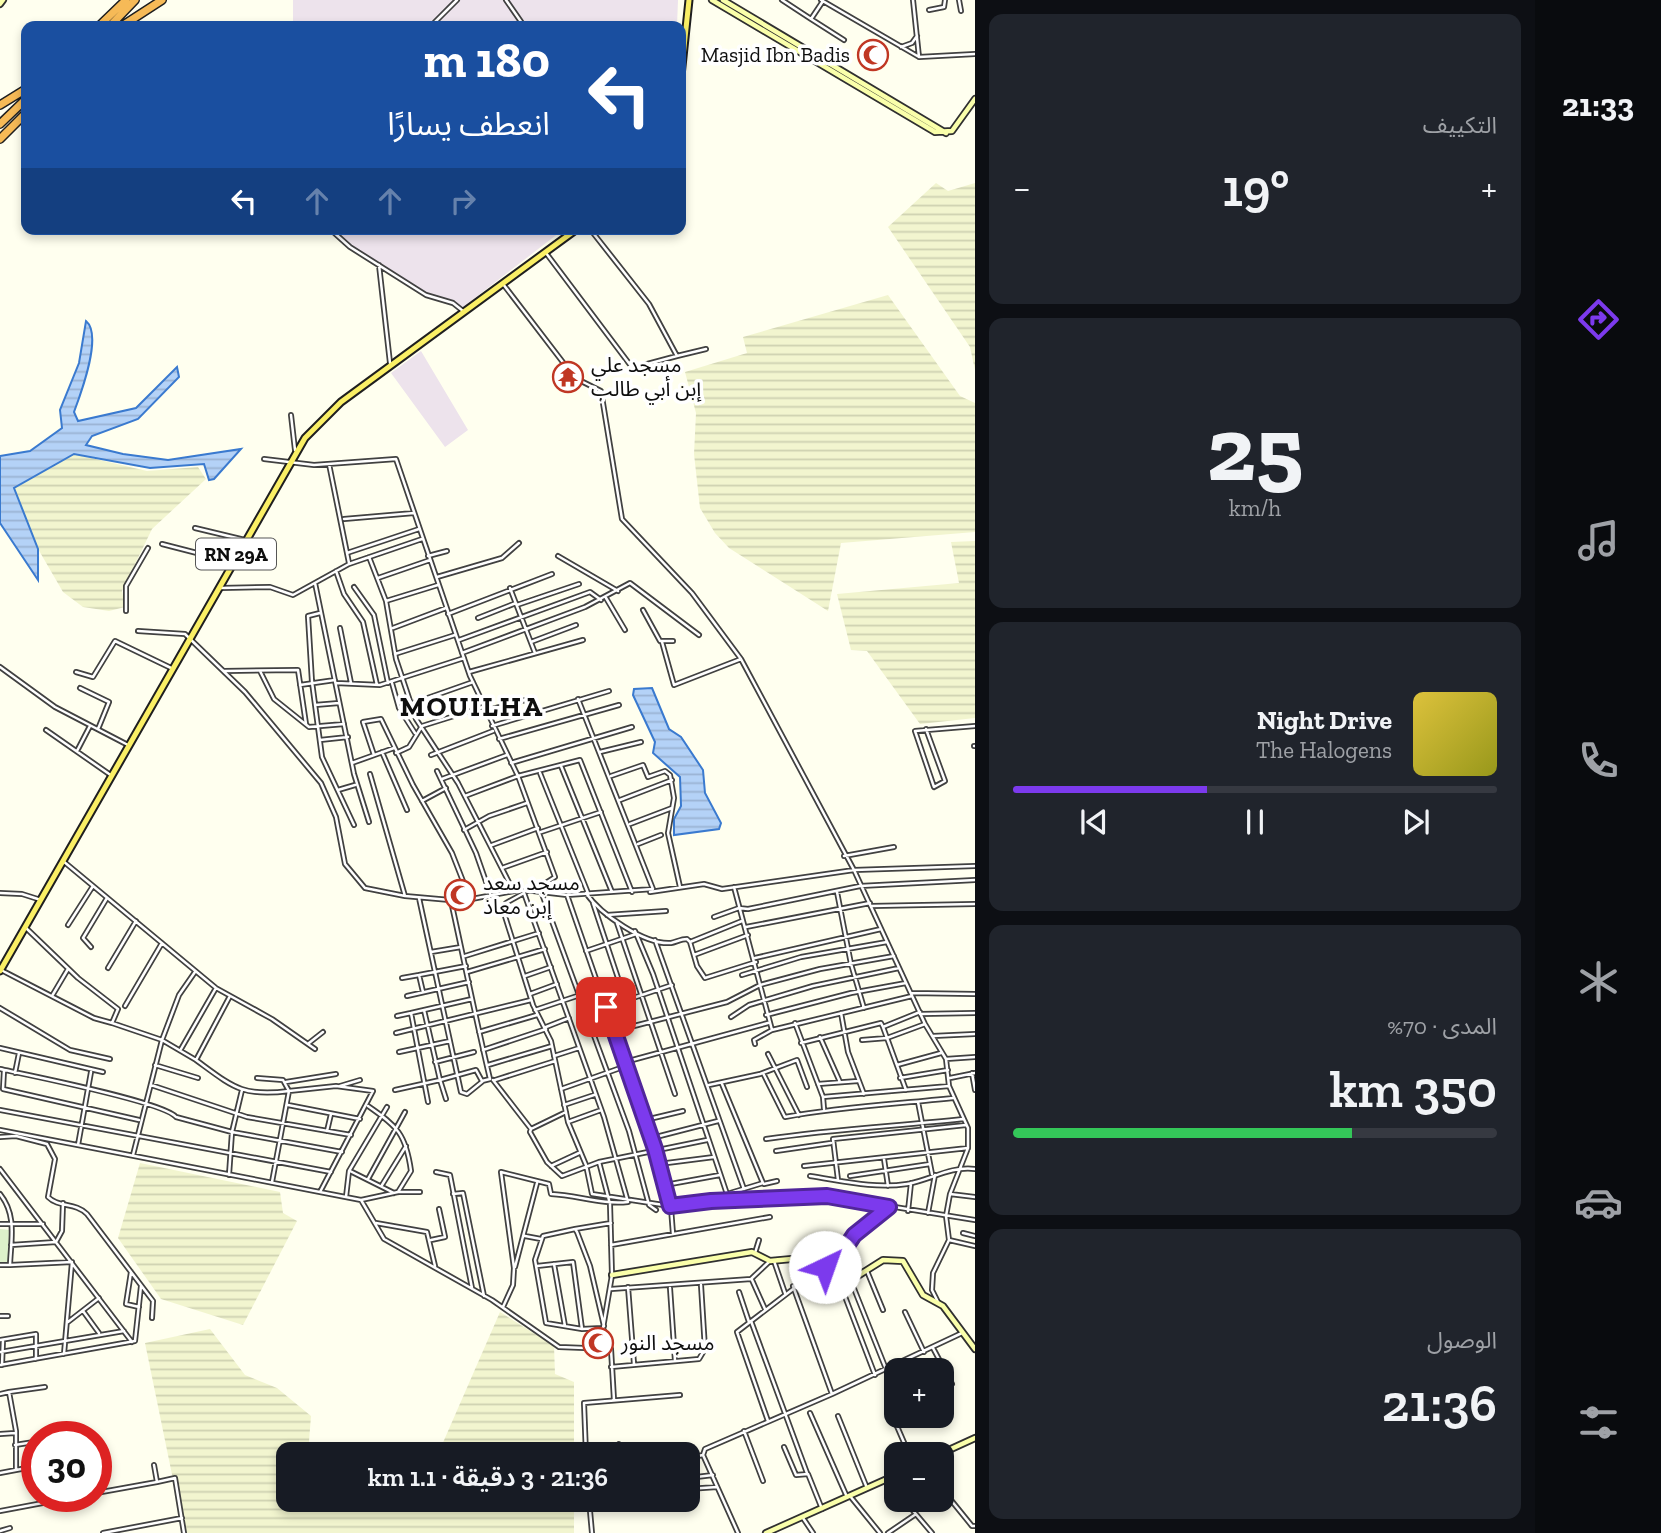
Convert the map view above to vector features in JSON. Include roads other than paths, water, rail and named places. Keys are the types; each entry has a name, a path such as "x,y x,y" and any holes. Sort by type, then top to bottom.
{"highway":[{"path":"105,21 127,0"},
{"path":"115,21 135,0"},
{"path":"130,21 162,0"},
{"path":"0,105 21,92"},
{"path":"0,124 21,104"},
{"path":"0,139 21,118"}],"main road":[{"path":"686,21 687,0"},
{"name":"RN 29A","path":"0,970 295,453 328,413 569,235"}],"street":[{"path":"0,5 3,0"},
{"path":"436,21 457,0"},
{"path":"506,0 521,21"},
{"path":"712,0 935,132 947,133 957,127 975,99"},
{"path":"723,0 947,133"},
{"path":"782,0 844,40"},
{"path":"912,0 919,57"},
{"path":"929,10 944,7 945,0"},
{"path":"959,0 961,11"},
{"path":"811,19 822,1 919,57 975,54"},
{"path":"901,47 912,43 917,36"},
{"path":"337,235 350,247 426,295 453,303 464,312"},
{"path":"595,235 649,304 677,356"},
{"path":"546,253 631,366 636,368 706,349"},
{"path":"379,265 391,366"},
{"path":"503,284 575,378 601,391 622,519 692,593 741,659 853,870 925,1024 946,1059 949,1086 967,1126 968,1148 950,1194 946,1216 949,1240 933,1273 932,1290 938,1302 975,1349"},
{"path":"291,415 295,453"},
{"path":"264,459 329,464 396,459 469,672 494,731 518,776 555,877 533,891 509,901 503,910 536,1012 552,1046 568,1122 586,1165 591,1193 610,1201"},
{"path":"329,464 349,564"},
{"path":"342,519 414,513"},
{"path":"195,527 245,540"},
{"path":"347,553 419,529"},
{"path":"218,588 231,591 270,587 293,595 349,564 422,539"},
{"path":"435,578 464,572 502,558 519,543"},
{"path":"162,544 232,562"},
{"path":"127,611 126,586 148,548"},
{"path":"378,578 447,551"},
{"path":"558,556 618,591"},
{"path":"369,557 386,601 395,654 410,705 479,822 514,891"},
{"path":"336,571 344,594 363,622 377,685"},
{"path":"448,614 552,574"},
{"path":"315,583 352,763 369,821"},
{"path":"478,618 579,584"},
{"path":"462,653 606,598 632,584 699,635"},
{"path":"386,601 438,585"},
{"path":"354,587 374,615 398,708 415,733"},
{"path":"510,588 536,655"},
{"path":"458,641 590,592 601,600"},
{"path":"606,598 625,630"},
{"path":"392,628 446,608"},
{"path":"643,610 662,642 674,685 741,659"},
{"path":"321,612 308,616 318,728 323,760 354,825"},
{"path":"531,642 576,625"},
{"path":"340,628 351,683"},
{"path":"138,631 189,637 224,671 321,783 336,817 348,870 371,891 451,901 514,891 524,893"},
{"path":"395,654 455,635"},
{"path":"469,672 583,640"},
{"path":"76,672 93,677 115,641 171,668"},
{"path":"662,642 673,641"},
{"path":"300,685 336,682 377,685 464,658"},
{"path":"0,667 46,702 129,746"},
{"path":"260,670 274,699 306,724 318,728 344,724"},
{"path":"224,671 298,670 306,724"},
{"path":"398,708 473,682"},
{"path":"80,688 109,702 98,729"},
{"path":"492,726 609,691"},
{"path":"578,699 653,884 650,892"},
{"path":"396,753 409,747 415,733 422,726 525,700"},
{"path":"315,705 340,703"},
{"path":"499,739 620,705"},
{"path":"374,755 364,721 384,720 396,753 456,862 470,899"},
{"path":"77,751 91,726"},
{"path":"926,729 945,782 934,787 915,732 926,729 975,726"},
{"path":"511,763 632,727"},
{"path":"46,730 112,776"},
{"path":"431,755 494,731"},
{"path":"320,740 348,737"},
{"path":"599,752 641,742"},
{"path":"352,763 394,748"},
{"path":"382,752 407,810"},
{"path":"442,779 507,755"},
{"path":"465,797 518,776 582,761 632,892"},
{"path":"610,776 643,765 648,777 667,771 672,780 672,808 668,833 680,887"},
{"path":"561,766 612,892"},
{"path":"437,771 483,869 491,896"},
{"path":"540,772 593,903 634,1026"},
{"path":"370,774 405,896"},
{"path":"620,800 672,780"},
{"path":"338,790 357,785"},
{"path":"422,801 446,788"},
{"path":"464,830 527,803"},
{"path":"630,824 672,808"},
{"path":"491,845 601,812"},
{"path":"638,844 661,835"},
{"path":"844,856 894,847"},
{"path":"502,867 547,852"},
{"path":"63,861 216,988 315,1049"},
{"path":"533,891 567,895 650,892 704,884 722,888 853,870 975,866"},
{"path":"714,917 739,908 748,909 860,886 975,880"},
{"path":"68,925 93,886"},
{"path":"734,887 772,1030"},
{"path":"838,892 851,964 864,1008"},
{"path":"0,893 22,894 41,900"},
{"path":"524,893 602,1110 628,1202"},
{"path":"542,894 629,1131 649,1205 656,1210"},
{"path":"567,895 652,1139 670,1206 673,1234"},
{"path":"91,947 83,938 107,898"},
{"path":"419,898 457,1076 464,1094 483,1082 555,1061"},
{"path":"451,901 491,1080 531,1129 530,1132 551,1166 562,1176 586,1165 617,1157 707,1140"},
{"path":"593,903 617,923 635,933 672,943 687,939 705,978 755,960 881,929"},
{"path":"745,927 841,907 870,904 975,904"},
{"path":"607,915 666,911"},
{"path":"108,968 136,921"},
{"path":"690,942 744,921"},
{"path":"617,923 676,1094"},
{"path":"25,928 118,1009 112,1023"},
{"path":"463,956 539,933"},
{"path":"586,952 635,933"},
{"path":"635,933 657,988 727,1194"},
{"path":"694,955 748,935"},
{"path":"655,940 694,1042 718,1121 744,1189"},
{"path":"742,975 801,957 849,951 887,942"},
{"path":"125,1006 163,943"},
{"path":"431,952 461,947"},
{"path":"467,973 545,949"},
{"path":"614,1033 727,1002 760,985 894,956"},
{"path":"402,978 466,965"},
{"path":"526,976 551,967"},
{"path":"52,996 69,968"},
{"path":"731,1017 763,1000 899,968"},
{"path":"0,970 94,1018 153,1034 242,1090 262,1094 340,1086 373,1091 368,1106 320,1192"},
{"path":"133,1155 139,1120 162,1040 179,995 195,972"},
{"path":"419,975 423,992"},
{"path":"407,996 469,982"},
{"path":"766,1015 906,983"},
{"path":"530,994 557,984"},
{"path":"606,1007 641,993 673,985"},
{"path":"180,1050 216,988"},
{"path":"479,1032 599,988"},
{"path":"755,1044 754,1040 772,1030 912,995 975,994"},
{"path":"196,1060 231,995"},
{"path":"397,1016 472,999"},
{"path":"396,1034 532,1000"},
{"path":"0,1008 69,1050 110,1059"},
{"path":"424,1010 446,1099"},
{"path":"841,1012 848,1052 864,1094"},
{"path":"411,1013 428,1102"},
{"path":"885,1027 920,1013 975,1013"},
{"path":"483,1050 569,1018"},
{"path":"561,1089 677,1046 768,1023"},
{"path":"795,1023 823,1097 824,1109"},
{"path":"801,1044 845,1030 881,1023 885,1027 900,1078 907,1091"},
{"path":"862,1040 887,1038 925,1024"},
{"path":"308,1043 323,1032"},
{"path":"933,1036 975,1034"},
{"path":"820,1037 840,1082"},
{"path":"400,1052 450,1041"},
{"path":"486,1065 552,1046"},
{"path":"0,1048 92,1072 103,1072"},
{"path":"554,1056 579,1048"},
{"path":"435,1062 474,1052"},
{"path":"897,1065 942,1052"},
{"path":"15,1073 19,1053"},
{"path":"768,1054 799,1115"},
{"path":"946,1059 975,1057"},
{"path":"707,1086 722,1084 732,1078 763,1073 797,1060 807,1087"},
{"path":"155,1065 198,1078"},
{"path":"139,1120 3,1089 2,1070 144,1104 172,1112 176,1117 232,1132 342,1152"},
{"path":"395,1090 477,1070 483,1082"},
{"path":"900,1078 948,1070"},
{"path":"78,1145 92,1072"},
{"path":"763,1073 785,1117 824,1109 953,1098"},
{"path":"950,1078 973,1073 975,1090"},
{"path":"257,1078 286,1082 336,1074"},
{"path":"340,1086 345,1082 360,1080"},
{"path":"818,1084 858,1081"},
{"path":"272,1182 288,1105 289,1091 286,1082"},
{"path":"722,1084 762,1184"},
{"path":"151,1085 236,1114 351,1135"},
{"path":"823,1097 949,1086"},
{"path":"229,1175 232,1132 242,1090"},
{"path":"564,1105 596,1094"},
{"path":"918,1101 934,1174 928,1213"},
{"path":"288,1105 360,1119"},
{"path":"368,1106 396,1127 406,1146 411,1171 396,1192"},
{"path":"346,1197 349,1171 387,1107"},
{"path":"0,1110 331,1172"},
{"path":"568,1122 602,1110"},
{"path":"645,1120 683,1111"},
{"path":"368,1178 405,1112"},
{"path":"531,1129 566,1112"},
{"path":"327,1132 331,1114"},
{"path":"766,1139 824,1130 963,1119"},
{"path":"652,1139 718,1121"},
{"path":"776,1151 831,1143 835,1138 975,1126"},
{"path":"0,1130 361,1200 396,1192 420,1192"},
{"path":"0,1137 16,1136 47,1144 55,1159 48,1197 53,1202 75,1204 87,1214 153,1301 152,1318"},
{"path":"831,1143 838,1181"},
{"path":"381,1186 406,1146"},
{"path":"804,1166 968,1148"},
{"path":"551,1166 580,1152"},
{"path":"659,1164 714,1157"},
{"path":"884,1159 888,1186"},
{"path":"599,1162 610,1201 611,1223 612,1275 604,1327"},
{"path":"850,1176 930,1164"},
{"path":"810,1176 888,1186 911,1183 959,1167 975,1169"},
{"path":"0,1168 132,1342"},
{"path":"349,1171 396,1192"},
{"path":"436,1172 449,1174 472,1288"},
{"path":"503,1307 513,1285 514,1268 499,1175 501,1172 549,1184 551,1194 649,1205 827,1196 975,1220"},
{"path":"665,1185 721,1175"},
{"path":"701,1202 777,1181"},
{"path":"514,1268 525,1236 537,1182"},
{"path":"908,1211 911,1183"},
{"path":"453,1194 463,1193 484,1296"},
{"path":"0,1194 11,1210 10,1265"},
{"path":"950,1194 975,1197"},
{"path":"361,1200 384,1239 503,1307 559,1347 611,1349"},
{"path":"56,1242 62,1231 63,1203"},
{"path":"768,1421 737,1333 793,1286 844,1250 854,1235 889,1207"},
{"path":"430,1240 445,1237 439,1209"},
{"path":"611,1245 770,1217"},
{"path":"374,1223 425,1231 430,1240 435,1266"},
{"path":"604,1327 582,1329 546,1323 536,1254 543,1236 611,1223"},
{"path":"0,1224 43,1224"},
{"path":"575,1229 590,1266 611,1349 614,1400"},
{"path":"963,1233 975,1236"},
{"path":"525,1236 541,1240"},
{"path":"755,1253 759,1240"},
{"path":"949,1240 975,1246"},
{"path":"11,1245 56,1242"},
{"path":"612,1275 755,1253 772,1261 813,1257 835,1272 849,1276 859,1276 866,1268 883,1260 903,1261 926,1298 938,1302"},
{"path":"611,1289 751,1279 772,1261"},
{"path":"772,1261 785,1293"},
{"path":"0,1265 72,1262"},
{"path":"64,1354 72,1262"},
{"path":"536,1266 573,1262 582,1329"},
{"path":"554,1264 565,1327"},
{"path":"866,1268 883,1310"},
{"path":"131,1272 126,1304 139,1307"},
{"path":"835,1272 875,1375"},
{"path":"849,1276 884,1364"},
{"path":"751,1279 765,1309"},
{"path":"611,1367 699,1359 705,1349 700,1283"},
{"path":"36,1359 36,1334 1,1339 1,1365 36,1359 132,1342 136,1339 141,1285"},
{"path":"670,1286 675,1361"},
{"path":"793,1286 832,1394"},
{"path":"628,1287 635,1364"},
{"path":"738,1292 822,1509"},
{"path":"66,1323 99,1298"},
{"path":"83,1311 100,1335"},
{"path":"905,1312 924,1352"},
{"path":"0,1316 8,1316"},
{"path":"1,1352 124,1331"},
{"path":"911,1358 963,1332"},
{"path":"933,1348 938,1358"},
{"path":"738,1533 703,1455 705,1448 884,1370"},
{"path":"0,1394 46,1387"},
{"path":"9,1392 15,1433 16,1469"},
{"path":"585,1442 583,1404 680,1395"},
{"path":"810,1413 848,1497 880,1533"},
{"path":"838,1416 867,1489"},
{"path":"744,1431 763,1481"},
{"path":"0,1434 15,1433"},
{"path":"954,1448 975,1438"},
{"path":"15,1445 21,1444"},
{"path":"784,1447 796,1475 807,1473"},
{"path":"154,1465 157,1482"},
{"path":"0,1473 21,1468"},
{"path":"700,1477 713,1475"},
{"path":"112,1490 175,1478 184,1533"},
{"path":"769,1532 884,1481"},
{"path":"700,1488 717,1487"},
{"path":"954,1504 972,1526 975,1526"},
{"path":"0,1511 21,1507"},
{"path":"590,1512 592,1533"},
{"path":"888,1533 916,1514 932,1533"},
{"path":"803,1517 813,1533"},
{"path":"103,1533 182,1518"},
{"path":"140,1526 142,1533"},
{"path":"0,1531 10,1528"}],"water":[{"path":"86,321 91,328 92,351 74,412 78,421 136,408 177,367 179,377 138,419 92,436 86,445 123,454 168,460 241,449 214,479 209,480 204,464 150,468 74,454 14,488 38,549 38,580 0,523 0,456 30,451 62,428 60,410 79,363"},
{"path":"652,688 669,729 681,737 703,770 705,793 721,823 719,829 674,835 674,819 681,806 680,777 653,753 655,742 633,695 634,689"}],"place":[{"name":"Masjid Ibn Badis","path":"873,55"},
{"name":"مسجد علي إبن أبي طالب","path":"568,377"},
{"name":"مسجد سعد إبن معاذ","path":"460,895"},
{"name":"مسجد النور","path":"598,1343"}],"district":[{"name":"MOUILHA","path":"472,706"}]}
